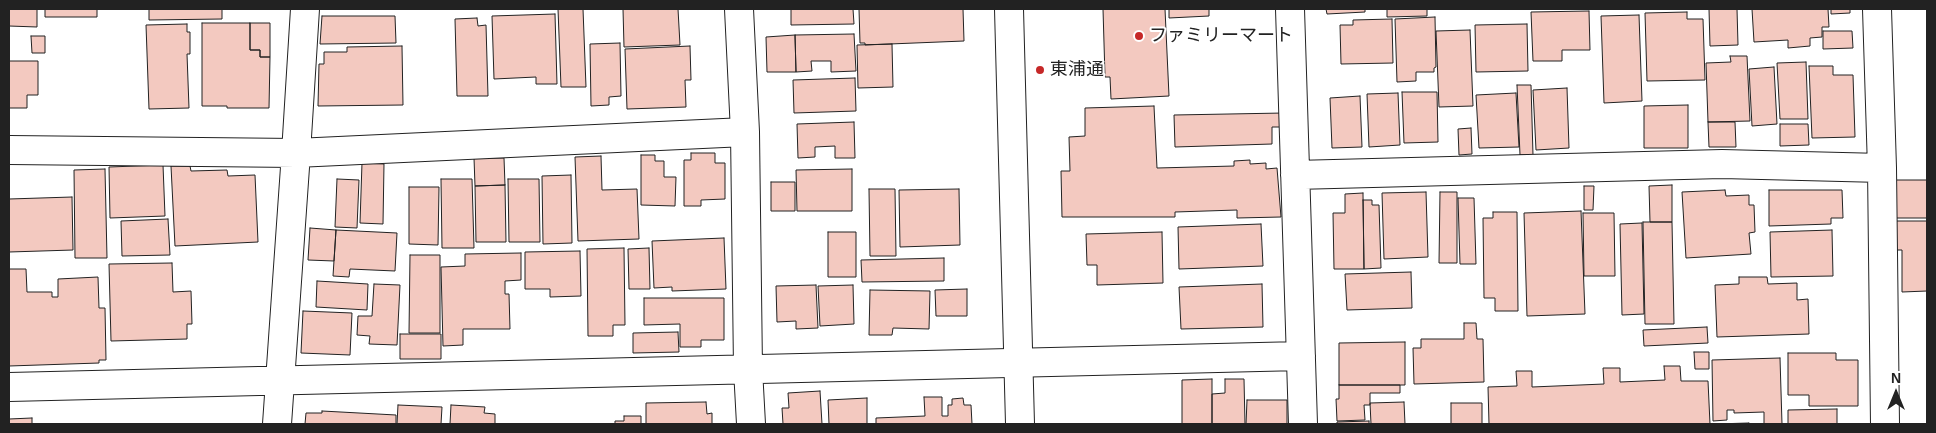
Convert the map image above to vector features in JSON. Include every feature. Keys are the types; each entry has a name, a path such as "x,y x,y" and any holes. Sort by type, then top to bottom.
{"street":[{"path":"277,424 305,9"},
{"path":"739,9 745,132 748,370 751,424"},
{"path":"1008,9 1020,424"},
{"path":"1290,9 1303,424"},
{"path":"1877,9 1882,168 1885,424"},
{"path":"9,150 296,153 745,132"},
{"path":"1295,175 1722,164 1882,168"},
{"path":"9,387 1301,356"}],"building":[{"path":"9,9 37,9 37,27 9,26"},
{"path":"45,9 97,9 97,17 45,17"},
{"path":"149,9 222,9 222,19 149,20"},
{"path":"558,9 583,9 586,87 561,87"},
{"path":"623,9 678,9 680,45 624,47"},
{"path":"791,9 853,9 854,24 791,25"},
{"path":"859,9 963,9 964,41 865,45 865,43 860,43"},
{"path":"1103,9 1165,9 1169,96 1111,99 1110,77 1105,77"},
{"path":"1169,9 1209,9 1209,16 1169,18"},
{"path":"1326,9 1365,9 1365,12 1327,14"},
{"path":"1387,9 1427,9 1427,16 1387,17"},
{"path":"1709,9 1737,9 1738,45 1710,46"},
{"path":"1752,9 1828,9 1829,27 1822,27 1822,37 1810,38 1810,46 1788,48 1788,40 1754,42"},
{"path":"1831,9 1850,9 1850,13 1831,14"},
{"path":"1589,11 1590,50 1562,50 1562,61 1533,61 1531,12"},
{"path":"1687,12 1687,19 1703,19 1705,80 1647,81 1645,13"},
{"path":"555,14 557,84 536,84 536,77 494,79 492,16"},
{"path":"1639,15 1642,101 1604,103 1601,16"},
{"path":"322,16 395,16 396,43 320,44"},
{"path":"1435,17 1436,67 1434,72 1416,72 1416,81 1397,82 1395,19"},
{"path":"477,18 478,26 486,25 488,96 457,96 455,19"},
{"path":"1392,19 1393,63 1341,64 1340,25 1353,25 1353,20"},
{"path":"202,23 250,23 250,50 260,50 260,57 270,57 269,108 202,106"},
{"path":"250,23 270,23 270,57 260,57 260,50 250,50"},
{"path":"187,24 187,32 190,32 190,54 187,54 189,108 149,109 146,25"},
{"path":"1527,24 1528,71 1476,72 1475,25"},
{"path":"1470,30 1473,106 1439,107 1436,31"},
{"path":"1823,31 1852,31 1853,48 1823,49"},
{"path":"854,34 856,71 831,72 831,61 811,61 812,71 796,72 795,35"},
{"path":"795,35 796,72 767,72 766,37"},
{"path":"31,36 45,36 45,53 32,53"},
{"path":"620,43 621,96 609,97 609,105 591,106 590,44"},
{"path":"892,44 893,87 858,88 857,45"},
{"path":"402,46 403,105 318,106 319,64 324,64 324,52 347,52 347,47"},
{"path":"690,46 691,80 685,80 686,107 627,109 625,49"},
{"path":"1730,56 1747,56 1750,121 1708,122 1706,63 1731,62"},
{"path":"9,61 38,61 38,95 27,95 27,108 9,108"},
{"path":"1806,62 1808,119 1780,119 1777,63"},
{"path":"1809,66 1833,66 1833,75 1853,75 1855,137 1812,138"},
{"path":"1774,67 1777,124 1752,126 1749,69"},
{"path":"855,78 856,111 794,113 793,80"},
{"path":"1517,85 1531,85 1533,155 1520,155"},
{"path":"1567,88 1569,148 1536,150 1533,90"},
{"path":"1402,92 1437,92 1438,142 1404,143"},
{"path":"1398,93 1400,145 1369,147 1367,94"},
{"path":"1516,93 1519,147 1479,148 1476,95"},
{"path":"1360,96 1362,147 1332,148 1330,98"},
{"path":"1688,105 1688,148 1644,148 1644,106"},
{"path":"1154,106 1157,168 1234,166 1234,161 1250,160 1250,164 1266,163 1266,169 1277,168 1281,217 1237,218 1237,210 1175,212 1175,217 1062,217 1061,171 1070,171 1069,137 1085,136 1085,108"},
{"path":"1284,113 1284,127 1272,127 1272,144 1175,147 1174,115"},
{"path":"854,122 855,158 835,158 835,146 815,147 815,157 798,158 797,124"},
{"path":"1708,122 1735,122 1736,147 1709,147"},
{"path":"1780,124 1808,124 1809,145 1780,146"},
{"path":"1471,128 1472,154 1459,155 1458,129"},
{"path":"691,153 715,153 715,163 725,163 725,199 701,200 701,206 684,206 684,160 691,160"},
{"path":"641,155 655,155 655,161 664,161 664,177 676,177 675,206 641,205"},
{"path":"601,156 602,190 637,189 639,239 578,241 575,157"},
{"path":"474,158 504,158 505,185 475,186"},
{"path":"362,163 384,164 383,224 360,223"},
{"path":"163,165 165,216 110,218 109,167"},
{"path":"171,166 190,166 191,171 227,170 228,176 255,175 258,242 175,246"},
{"path":"105,169 107,258 75,258 74,170"},
{"path":"852,169 852,211 797,211 796,170"},
{"path":"571,175 572,243 543,244 542,176"},
{"path":"337,179 359,180 357,228 335,227"},
{"path":"441,179 472,179 474,248 442,248"},
{"path":"508,179 539,179 540,242 509,242"},
{"path":"1893,180 1927,180 1927,218 1893,218"},
{"path":"771,182 795,182 795,211 771,211"},
{"path":"505,185 506,242 476,242 475,186"},
{"path":"1672,185 1672,222 1650,222 1649,186"},
{"path":"1584,186 1594,186 1593,210 1584,210"},
{"path":"409,187 439,187 438,245 409,244"},
{"path":"869,189 895,189 896,256 870,256"},
{"path":"959,189 960,245 900,247 899,190"},
{"path":"1725,190 1726,196 1749,195 1749,205 1754,205 1755,232 1749,233 1751,254 1686,258 1682,192"},
{"path":"1769,190 1842,190 1843,218 1831,218 1831,224 1769,226"},
{"path":"1426,192 1428,257 1384,259 1382,193"},
{"path":"1440,192 1457,192 1457,263 1439,263"},
{"path":"1363,193 1364,269 1334,269 1333,213 1345,213 1345,194"},
{"path":"72,197 73,250 9,252 9,199"},
{"path":"1458,198 1474,198 1476,264 1460,264"},
{"path":"1363,200 1372,200 1372,205 1379,205 1381,268 1364,269"},
{"path":"1581,211 1585,314 1527,316 1524,213"},
{"path":"1493,212 1517,212 1518,311 1495,311 1495,298 1484,298 1483,218 1493,218"},
{"path":"1583,213 1614,213 1615,276 1584,276"},
{"path":"168,219 170,255 122,256 121,221"},
{"path":"1895,221 1927,221 1927,291 1902,292 1902,250 1895,250"},
{"path":"1643,222 1672,222 1674,324 1645,324"},
{"path":"1642,223 1644,314 1622,315 1620,224"},
{"path":"1261,224 1263,266 1179,269 1178,227"},
{"path":"310,228 336,230 334,261 308,260"},
{"path":"336,230 397,233 395,271 350,269 349,277 333,276"},
{"path":"1832,230 1833,276 1771,277 1770,232"},
{"path":"828,232 856,232 856,277 828,277"},
{"path":"1162,232 1163,283 1097,285 1097,265 1087,265 1086,234"},
{"path":"724,238 726,289 672,291 672,287 654,288 652,241"},
{"path":"624,248 625,325 613,325 613,336 588,336 587,249"},
{"path":"649,248 650,289 629,289 628,249"},
{"path":"580,251 581,296 550,297 550,289 525,289 525,252"},
{"path":"521,253 521,280 505,281 505,294 509,294 510,329 463,329 463,345 443,346 441,267 465,266 465,254"},
{"path":"410,255 440,255 440,333 409,333"},
{"path":"944,258 944,281 862,282 861,260"},
{"path":"172,263 173,292 191,291 192,324 187,324 187,339 111,341 109,264"},
{"path":"9,269 26,269 27,292 52,292 52,297 58,297 58,279 98,277 99,308 105,308 106,360 99,360 99,363 9,366"},
{"path":"1411,272 1412,308 1347,310 1345,274"},
{"path":"1739,277 1767,277 1768,284 1797,283 1797,300 1808,299 1809,334 1717,337 1715,285 1739,284"},
{"path":"317,281 368,284 367,310 316,307"},
{"path":"374,284 400,285 397,345 369,344 370,336 357,335 358,316 372,316"},
{"path":"1262,284 1263,327 1181,329 1179,287"},
{"path":"816,285 818,328 796,329 796,321 777,322 776,286"},
{"path":"853,285 854,324 820,326 818,286"},
{"path":"967,289 967,316 936,316 935,290"},
{"path":"870,290 930,291 929,329 893,328 892,335 869,335"},
{"path":"644,298 724,298 724,340 701,340 701,347 680,347 680,324 644,325"},
{"path":"303,311 352,313 350,355 301,353"},
{"path":"1464,323 1476,323 1477,339 1483,339 1484,382 1414,384 1413,348 1421,348 1421,339 1464,339"},
{"path":"1707,327 1708,343 1644,346 1643,330"},
{"path":"678,332 679,352 633,353 633,333"},
{"path":"400,334 441,334 441,359 400,359"},
{"path":"1405,342 1405,385 1339,385 1339,343"},
{"path":"1694,352 1709,352 1709,369 1695,369"},
{"path":"1788,353 1836,353 1836,360 1858,360 1858,406 1809,406 1809,395 1788,395"},
{"path":"1780,358 1782,424 1764,424 1764,412 1734,413 1734,410 1727,410 1727,420 1713,421 1712,360"},
{"path":"1664,366 1680,366 1681,381 1708,381 1710,424 1489,424 1488,387 1517,386 1516,371 1532,371 1532,387 1604,384 1603,368 1620,368 1620,382 1665,380"},
{"path":"1212,379 1212,424 1182,424 1182,380"},
{"path":"1225,379 1244,379 1245,424 1212,424 1212,394 1225,393"},
{"path":"1339,385 1400,385 1400,393 1370,393 1370,405 1364,405 1365,420 1337,421 1336,399 1339,399"},
{"path":"820,391 822,424 783,424 782,408 789,408 788,393"},
{"path":"924,397 942,397 942,416 948,416 948,405 952,405 952,399 963,398 964,405 971,405 972,424 876,424 876,418 925,416"},
{"path":"867,398 867,424 829,424 828,400"},
{"path":"1247,400 1287,400 1287,424 1246,424"},
{"path":"706,402 707,414 712,413 712,424 646,424 646,403"},
{"path":"1404,402 1405,424 1371,424 1370,403"},
{"path":"1451,403 1482,403 1482,424 1451,424"},
{"path":"398,405 442,407 441,424 397,424"},
{"path":"451,405 485,407 484,413 495,414 495,424 450,424"},
{"path":"1837,409 1837,424 1788,424 1788,410"},
{"path":"322,411 396,415 396,424 305,424 306,413 322,413"},
{"path":"624,416 641,416 641,424 615,424 615,421 624,421"},
{"path":"32,418 32,424 9,424 9,419"},
{"path":"1369,421 1369,424 1337,424 1337,422"},
{"path":"1749,423 1750,424 1715,424"}],"place":[{"name":"ファミリーマート","path":"1139,36"},
{"name":"東浦通","path":"1040,70"}]}
